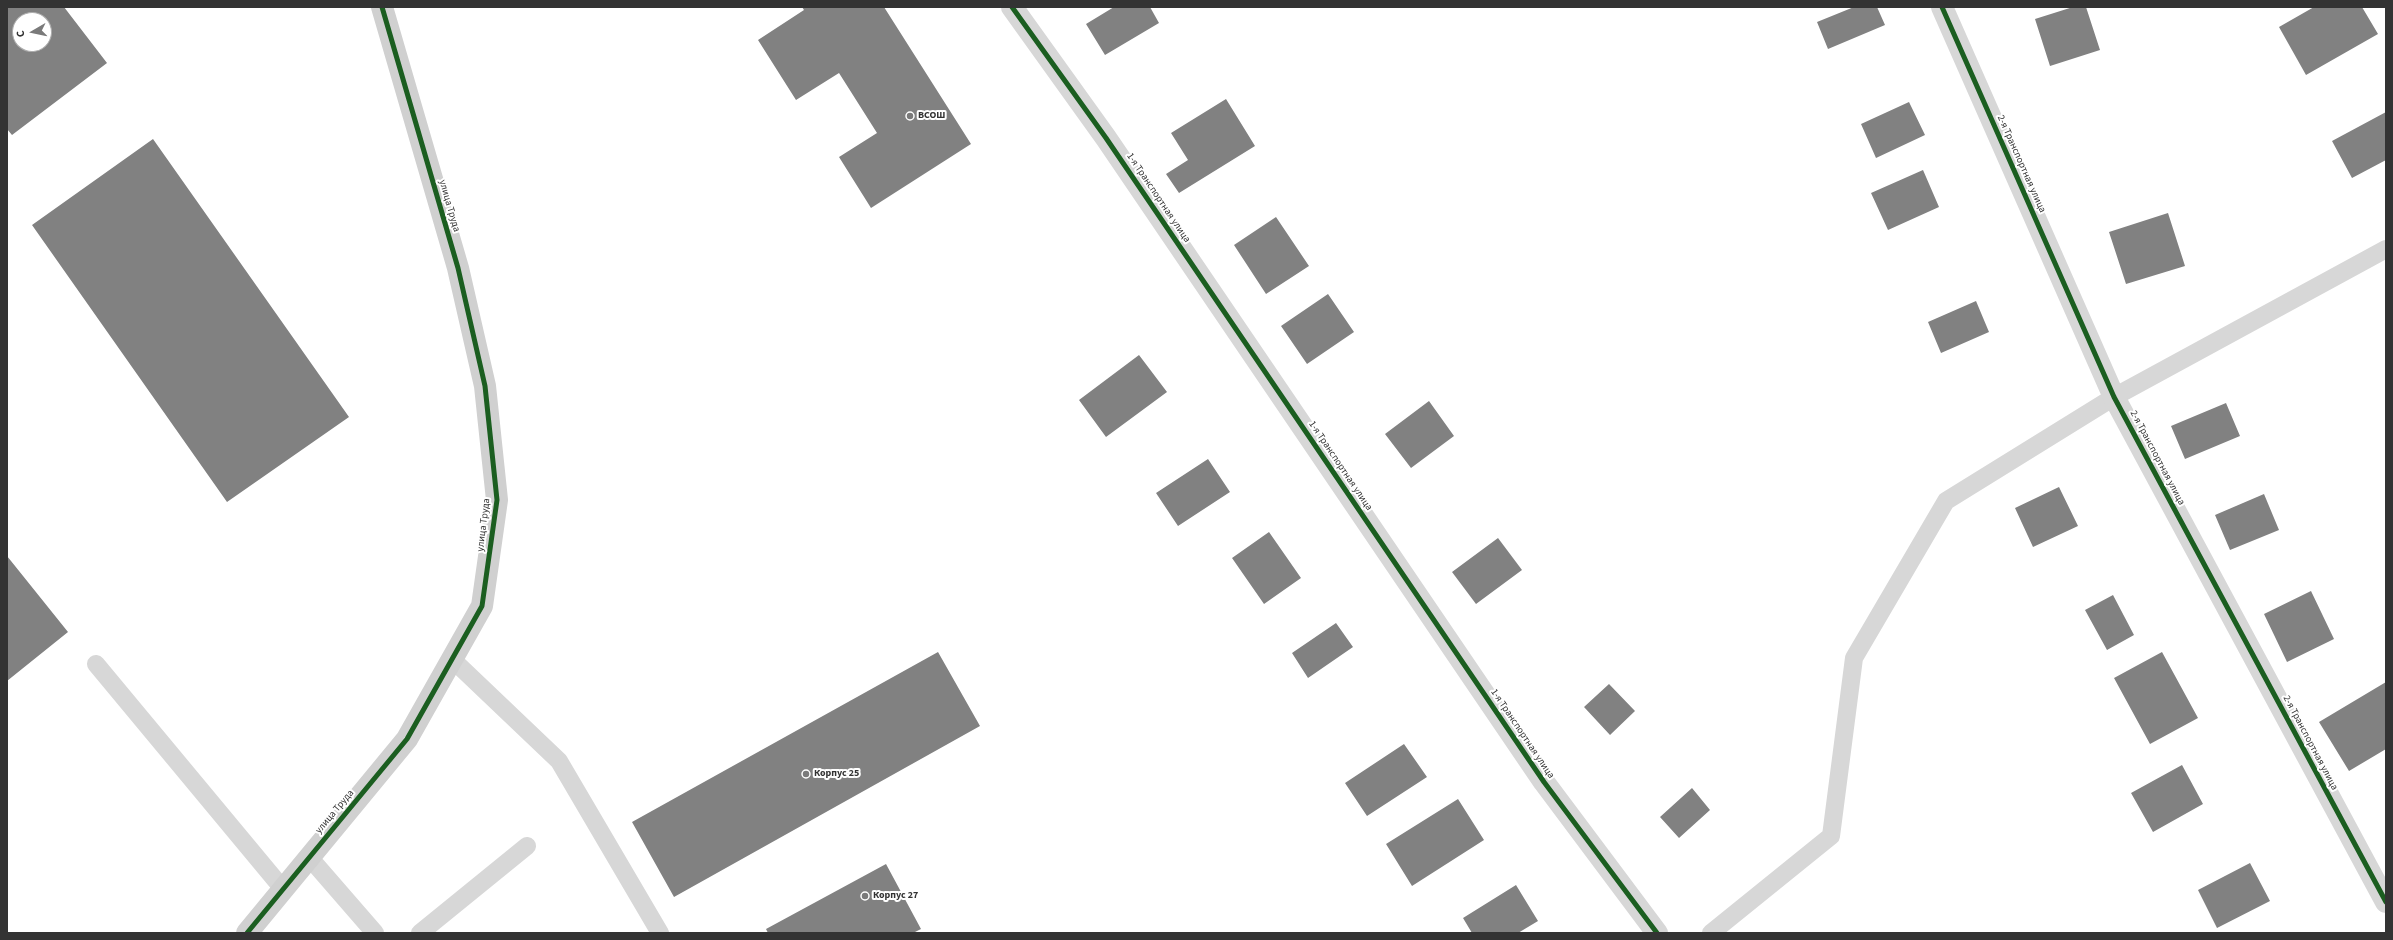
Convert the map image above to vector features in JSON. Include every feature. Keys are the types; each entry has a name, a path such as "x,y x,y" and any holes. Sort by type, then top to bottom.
{"street":[{"name":"улица Труда","path":"247,933 407,739 482,606 497,500 486,394 458,268 382,7"},
{"name":"1-я Транспортная улица","path":"1012,7 1111,144 1544,782 1657,933"},
{"name":"2-я Транспортная улица","path":"1942,7 2114,397 2386,902"}],"lane":[{"path":"1711,933 1831,836 1854,658 1946,501 2114,397 2386,249"},
{"path":"452,660 559,761 660,933"},
{"path":"96,664 283,889"},
{"path":"420,933 527,846"},
{"path":"309,857 375,933"}],"building":[{"path":"7,7 64,7 107,63 12,135 7,129"},
{"name":"ВСОШ","path":"802,7 884,7 971,144 871,208 839,157 877,133 839,73 796,100 758,40 804,10"},
{"path":"1114,7 1150,7 1159,23 1105,55 1086,24"},
{"path":"1854,7 1877,7 1885,25 1828,49 1817,22"},
{"path":"2073,7 2086,7 2100,50 2050,66 2035,19"},
{"path":"2314,7 2362,7 2378,34 2306,75 2279,27"},
{"path":"1226,99 1255,146 1179,193 1166,174 1188,160 1171,133"},
{"path":"1909,102 1925,135 1876,158 1861,124"},
{"path":"2386,112 2386,160 2352,178 2332,141"},
{"path":"153,139 349,417 227,502 32,225"},
{"path":"1923,170 1939,207 1888,230 1871,193"},
{"path":"2168,213 2185,266 2126,284 2109,232"},
{"path":"1276,217 1309,266 1266,294 1234,245"},
{"path":"1328,294 1354,332 1307,364 1281,326"},
{"path":"1976,301 1989,332 1941,353 1928,322"},
{"path":"1139,355 1167,392 1106,437 1079,400"},
{"path":"1429,401 1454,436 1411,468 1385,434"},
{"path":"2226,403 2240,436 2185,459 2171,426"},
{"path":"1208,459 1230,492 1178,526 1156,493"},
{"path":"2059,487 2078,526 2033,547 2015,508"},
{"path":"2264,494 2279,530 2230,550 2215,515"},
{"path":"1269,532 1301,578 1264,604 1232,558"},
{"path":"1498,538 1522,570 1476,604 1452,572"},
{"path":"7,556 68,632 7,681"},
{"path":"2311,591 2334,639 2287,662 2264,614"},
{"path":"2113,595 2134,635 2107,650 2085,610"},
{"path":"1336,623 1353,647 1308,678 1292,653"},
{"name":"Корпус 25","path":"938,652 980,726 674,897 632,822"},
{"path":"2162,652 2198,718 2150,744 2114,678"},
{"path":"2386,682 2386,749 2349,771 2319,722"},
{"path":"1609,684 1635,711 1610,735 1584,707"},
{"path":"1404,744 1427,777 1367,816 1345,783"},
{"path":"2182,765 2203,804 2153,832 2131,793"},
{"path":"1692,788 1710,810 1679,838 1660,817"},
{"path":"1458,799 1484,840 1412,886 1386,844"},
{"path":"2250,863 2270,901 2217,928 2198,890"},
{"name":"Корпус 27","path":"886,864 921,929 913,933 768,933 766,929"},
{"path":"1516,885 1538,921 1518,933 1472,933 1463,918"}],"cycle path":[{"path":"247,933 407,739 482,606 497,500 485,386 458,268 382,7"},
{"path":"1012,7 1106,138 1544,782 1657,933"},
{"path":"1942,7 2114,397 2386,902"}],"place":[{"name":"ВСОШ","path":"910,116"},
{"name":"Корпус 25","path":"806,774"},
{"name":"Корпус 27","path":"865,896"}]}
